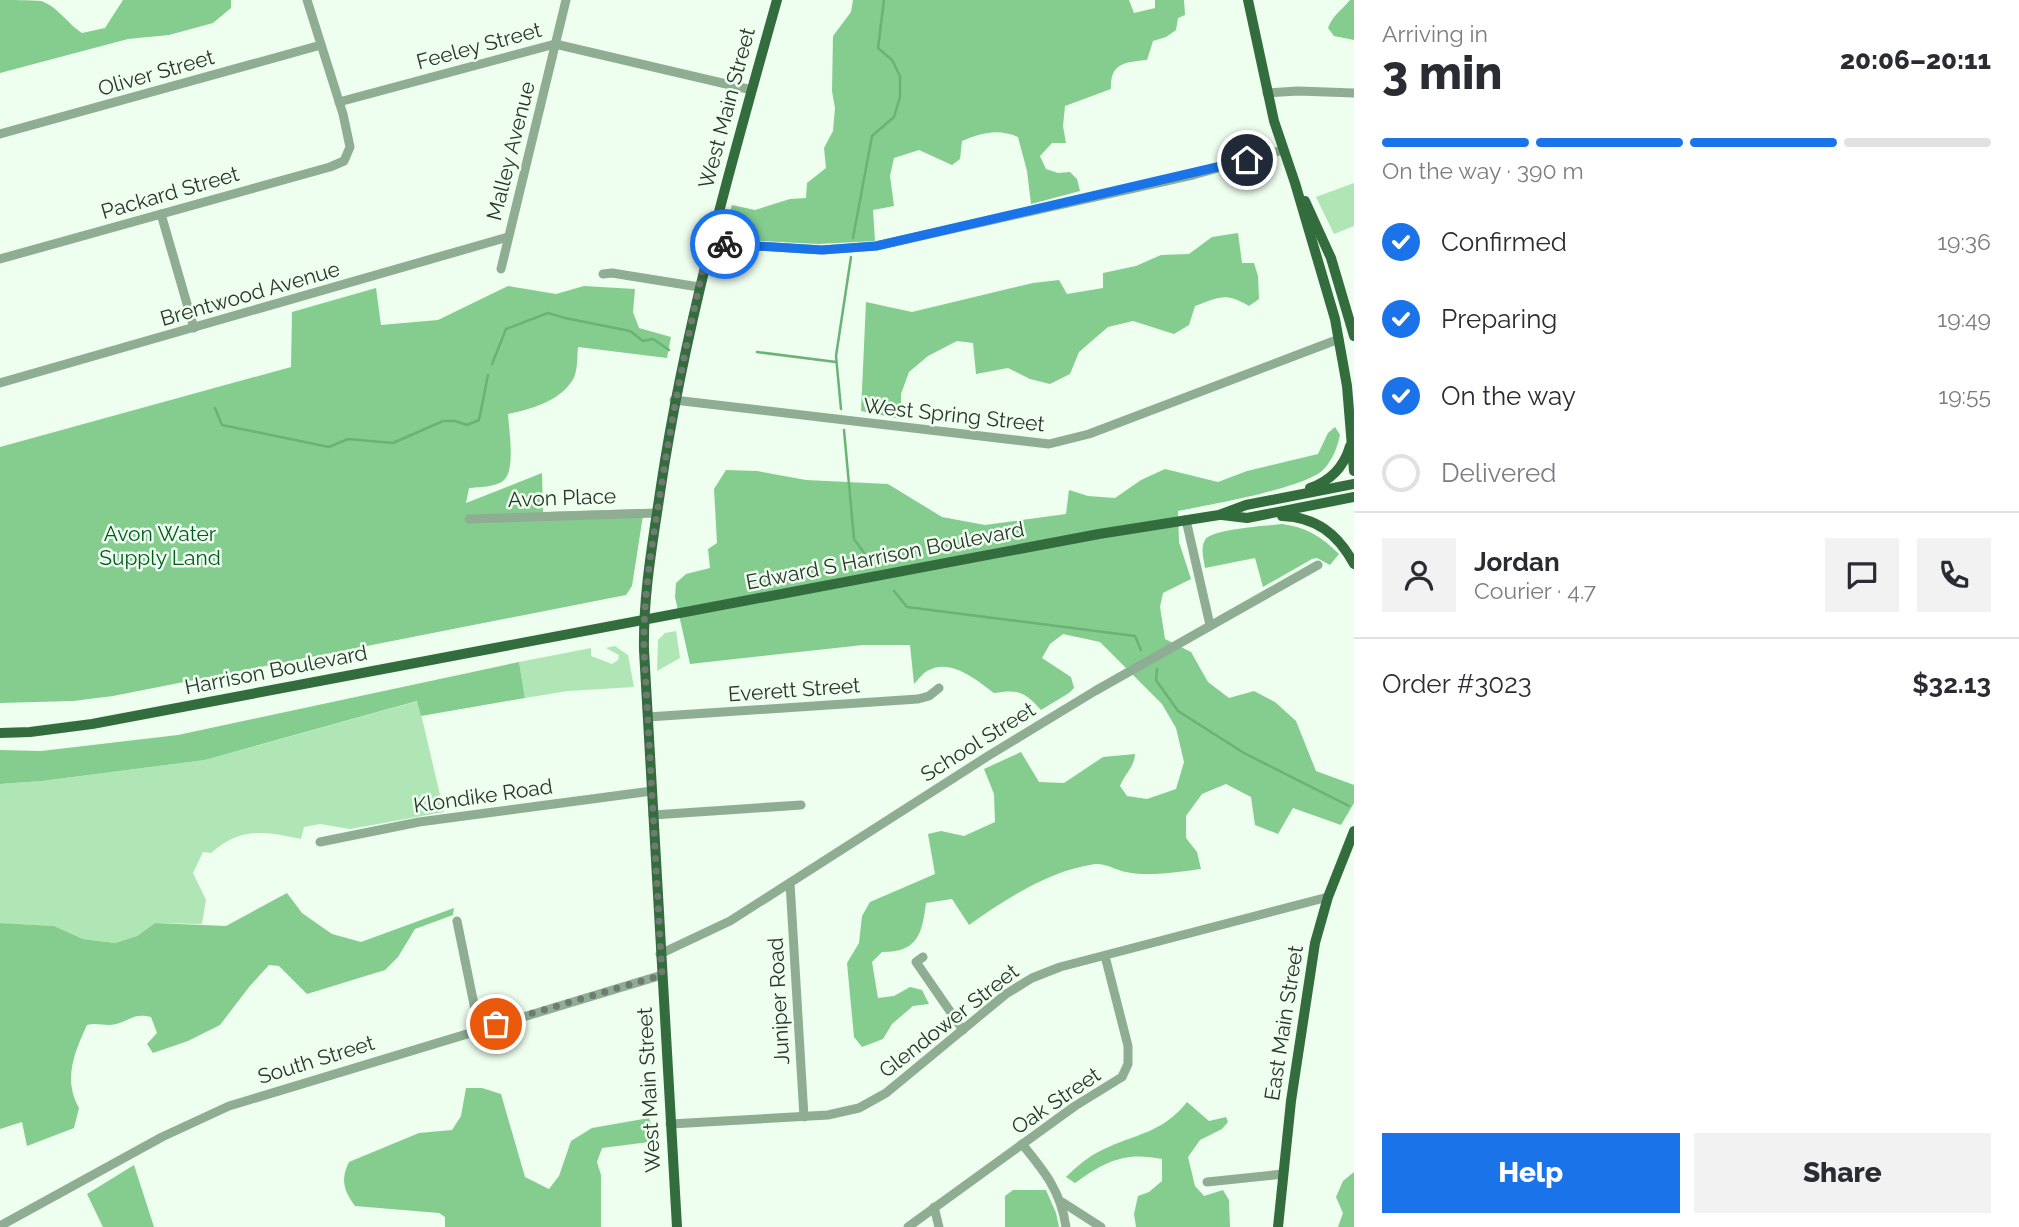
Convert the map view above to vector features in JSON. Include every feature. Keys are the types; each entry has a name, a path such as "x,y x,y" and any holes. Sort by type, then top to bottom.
{"main road":[{"name":"West Main Street","path":"677,1227 643,621 650,553 674,400 709,243 777,0"},
{"path":"1248,0 1267,93 1339,339 1354,471"},
{"path":"1295,183 1326,243 1354,334 1339,339"},
{"path":"1285,497 1317,486 1336,473 1345,460 1352,440"},
{"name":"Edward S Harrison Boulevard","path":"558,637 1219,515 1246,505 1354,484"},
{"name":"Edward S Harrison Boulevard","path":"1219,515 1247,517 1354,497"},
{"path":"1247,517 1291,516 1315,523 1341,542 1354,564"},
{"name":"Harrison Boulevard","path":"0,733 92,724 558,637"},
{"name":"East Main Street","path":"1278,1227 1291,1101 1315,943 1328,897 1354,831"}],"street":[{"path":"307,0 339,102"},
{"name":"Malley Avenue","path":"501,269 566,0"},
{"name":"Feeley Street","path":"339,102 555,44 752,90"},
{"name":"Oliver Street","path":"0,134 321,45"},
{"path":"1267,93 1354,93"},
{"name":"Packard Street","path":"0,259 340,164 348,156 349,141 339,102"},
{"path":"709,243 822,250 876,246 1202,172 1283,150"},
{"path":"161,214 194,328"},
{"name":"Brentwood Avenue","path":"0,383 508,237"},
{"path":"603,274 612,272 699,287"},
{"name":"West Spring Street","path":"674,400 1049,444 1089,434 1339,339"},
{"name":"Avon Place","path":"469,519 657,513"},
{"path":"1186,520 1210,625"},
{"name":"School Street","path":"660,954 714,930 988,756 1155,655 1318,565"},
{"name":"Everett Street","path":"648,717 918,699 929,696 939,688"},
{"name":"Klondike Road","path":"320,842 419,822 652,791"},
{"path":"653,815 801,805"},
{"name":"Juniper Road","path":"790,883 804,1117"},
{"name":"Glendower Street","path":"670,1124 804,1117 844,1112 873,1102 1006,994 1032,978 1060,967 1328,897"},
{"path":"457,921 479,1029"},
{"name":"Oak Street","path":"908,1227 1075,1106 1116,1082 1126,1070 1128,1046 1105,956"},
{"path":"923,957 916,962 963,1030"},
{"name":"South Street","path":"0,1226 162,1137 221,1109 662,975"},
{"path":"1022,1144 1051,1181 1062,1202 1066,1227"},
{"path":"1207,1182 1283,1174"},
{"path":"1062,1202 1101,1227"},
{"path":"934,1207 939,1227"}],"green space":[{"path":"0,0 41,1 82,33 105,28 123,0 231,0 231,8 213,23 169,35 128,39 0,73"},
{"path":"853,0 1129,0 1134,13 1155,8 1155,0 1184,0 1185,15 1178,18 1176,30 1153,41 1147,60 1126,63 1116,69 1111,80 1111,89 1065,106 1063,126 1066,143 1052,143 1040,156 1046,169 1058,173 1070,172 1077,179 1080,191 1031,204 1027,171 1018,137 990,133 962,141 960,159 952,165 919,150 894,158 890,176 894,206 873,210 875,241 818,244 727,239 723,235 732,205 755,210 790,199 806,198 807,183 826,168 824,148 833,131 835,108 832,91 833,36 851,12"},
{"path":"1350,0 1354,0 1354,40 1334,36 1328,28"},
{"path":"1354,183 1354,226 1334,234 1316,197"},
{"path":"1238,233 1242,263 1254,263 1258,276 1259,299 1249,306 1228,297 1211,300 1195,306 1189,325 1174,334 1133,321 1108,327 1079,352 1070,374 1050,384 1030,379 1008,368 976,374 973,343 957,341 928,356 909,372 901,394 901,419 861,411 866,302 912,312 1033,283 1059,280 1067,294 1103,288 1103,273 1136,266 1161,255 1189,254 1212,237"},
{"name":"Avon Water Supply Land","path":"508,286 556,294 584,286 635,289 633,312 639,328 671,337 667,358 578,347 575,374 566,388 543,404 508,414 511,450 507,476 496,484 469,488 466,503 542,473 543,512 644,509 632,586 626,595 113,696 73,701 0,703 0,447 291,367 292,312 376,288 381,325 438,320"},
{"path":"1335,427 1340,435 1334,453 1324,469 1314,476 1255,495 1178,511 1179,542 1191,579 1163,593 1160,607 1165,639 1191,652 1208,682 1229,698 1254,691 1275,702 1296,721 1316,771 1354,785 1354,803 1341,825 1293,808 1278,834 1255,825 1251,797 1226,784 1202,794 1186,816 1186,838 1197,852 1201,869 1144,874 1099,864 1078,868 1028,887 969,925 952,899 926,903 920,932 911,945 882,952 872,962 878,998 894,996 910,987 922,990 929,1004 913,1006 892,1024 883,1039 862,1047 854,1037 847,963 859,943 862,916 870,902 935,874 928,834 941,831 964,836 995,822 994,794 984,769 1021,752 1039,782 1064,783 1103,757 1135,754 1120,786 1127,796 1147,799 1176,789 1184,762 1176,728 1162,704 1100,642 1063,634 1050,644 1042,658 1071,677 1074,688 1041,710 1021,693 994,693 954,668 936,667 925,672 914,684 910,645 863,645 690,664 675,597 676,583 686,574 710,568 708,549 717,543 714,489 726,470 757,471 806,480 888,484 942,517 985,525 1066,514 1069,490 1088,496 1115,498 1141,480 1165,469 1218,482 1247,471 1318,454 1328,433"},
{"path":"1282,524 1313,534 1339,554 1330,565 1317,558 1312,559 1263,587 1255,558 1205,568 1203,547 1209,536"},
{"path":"676,631 680,658 657,671 658,640 665,633"},
{"path":"615,646 628,655 634,687 568,691 525,698 519,662 591,648 591,656 612,664 618,660 619,655 606,648"},
{"path":"519,662 525,698 421,716 417,701 205,760 0,784 0,750 41,751 178,735"},
{"path":"418,701 444,812 350,829 320,824 304,827 301,839 253,833 233,839 211,853 203,852 193,873 206,900 202,924 155,923 137,936 115,943 83,939 54,926 0,923 0,784 205,760"},
{"path":"287,893 302,913 332,934 361,942 454,908 453,915 415,929 398,957 385,970 307,994 279,966 269,965 220,1025 188,1041 153,1053 147,1044 157,1033 151,1017 136,1016 113,1025 87,1025 72,1066 72,1087 79,1108 74,1128 27,1146 22,1122 0,1129 0,923 54,926 83,939 115,943 137,936 155,923 226,926"},
{"path":"466,1088 482,1088 501,1094 525,1177 549,1189 559,1176 571,1141 592,1128 649,1118 657,1141 602,1148 597,1162 601,1175 601,1227 445,1227 445,1217 439,1213 355,1206 344,1185 349,1162 419,1133 452,1130 461,1116"},
{"path":"1187,1102 1209,1121 1226,1117 1228,1122 1222,1129 1200,1140 1188,1157 1195,1186 1204,1196 1223,1190 1229,1200 1230,1227 1136,1227 1134,1214 1138,1196 1149,1192 1162,1181 1162,1159 1137,1156 1126,1158 1106,1164 1075,1183 1066,1177 1097,1152 1158,1127"},
{"path":"134,1165 154,1227 103,1227 87,1194"},
{"path":"1354,1172 1354,1227 1338,1227 1343,1213 1336,1197 1343,1181"},
{"path":"1013,1190 1046,1190 1059,1227 1005,1227 1005,1196"}],"waterway":[{"path":"853,238 872,136 894,117 900,97 900,76 892,60 878,48 884,0"},
{"path":"841,409 836,356 851,257"},
{"path":"492,364 506,329 548,313 630,331 643,341 653,339 669,350"},
{"path":"757,352 836,362"},
{"path":"215,408 222,425 329,447 348,439 393,443 443,421 467,425 479,420 488,375"},
{"path":"844,430 854,539 865,554"},
{"path":"894,591 907,607 1135,636 1141,650"},
{"path":"1157,669 1156,680 1178,711 1244,753 1349,806"}],"way so far":[{"path":"496,1024 662,975 644,650 645,597 674,400 699,287 709,243 725,244"}],"route":[{"path":"725,244 822,250 876,246 1247,160"}]}
